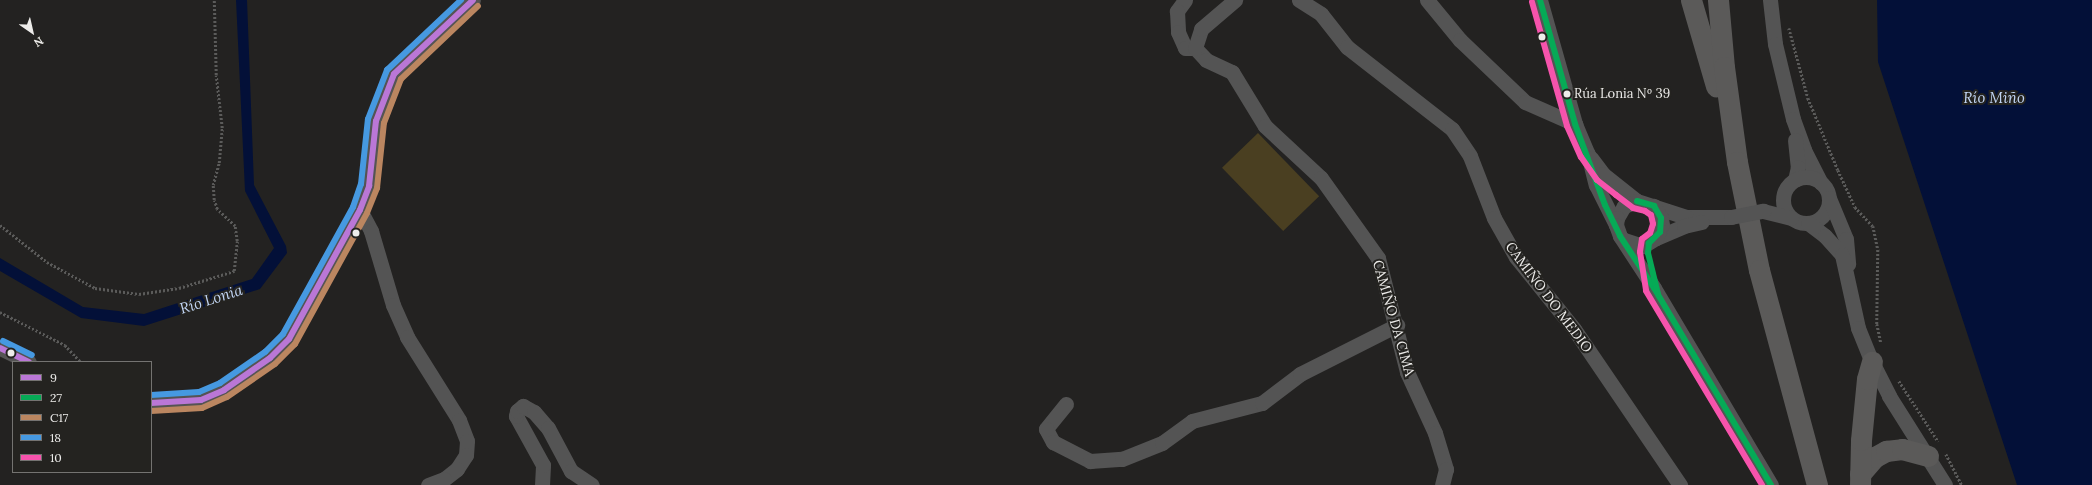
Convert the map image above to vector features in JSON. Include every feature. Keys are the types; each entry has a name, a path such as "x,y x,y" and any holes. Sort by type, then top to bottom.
{"highway":[{"path":"1691,0 1737,162"},
{"path":"1718,0 1724,67 1737,162 1759,270 1817,485"},
{"path":"1860,480 1867,379 1877,354"},
{"path":"1860,480 1875,458 1886,451 1902,449 1937,450"}],"street":[{"path":"152,403 201,400 224,390 270,358 289,339 360,210 369,186 376,121 394,74 473,0"},
{"name":"CAMIÑO DA CIMA","path":"1185,0 1177,11 1178,32 1185,48 1195,48 1206,60 1232,72 1265,126 1321,178 1378,258 1407,372 1435,433 1446,469 1442,485"},
{"path":"1195,48 1200,29 1236,0"},
{"name":"CAMIÑO DO MEDIO","path":"1299,0 1321,14 1347,47 1452,129 1470,156 1494,218 1516,258 1574,329 1680,485"},
{"path":"1427,0 1460,40 1525,102 1575,124"},
{"path":"1540,0 1575,124 1588,154 1596,186 1624,240 1771,485"},
{"path":"1770,0 1775,44 1793,119 1804,150 1829,198 1846,239 1848,277"},
{"path":"1763,211 1784,193 1795,180 1798,167 1793,119"},
{"path":"1588,154 1603,174 1637,201 1686,217 1731,217"},
{"path":"1795,180 1809,177 1821,183"},
{"path":"1784,193 1784,206 1791,218"},
{"path":"1808,224 1815,222 1826,212 1829,198"},
{"path":"1616,225 1617,218 1624,206 1637,201"},
{"path":"1654,206 1658,211 1662,225 1653,241 1649,265 1654,288"},
{"path":"360,210 371,231 393,305 407,337 459,420 467,441 466,455 457,469 434,484"},
{"path":"1624,240 1636,246 1653,241 1684,226 1763,211 1808,224 1833,243 1842,255 1858,328 1877,354 1889,396 1937,450 1945,485"},
{"path":"1066,404 1046,429 1053,442 1090,461 1122,459 1162,443 1192,421 1262,403 1300,374 1396,325"},
{"path":"0,348 27,361"},
{"path":"542,485 543,464 516,416 516,411 523,406 534,412 548,428 571,471 592,485"}],"path":[{"path":"0,225 47,262 94,288 138,294 179,288 234,271 238,241 235,226 217,209 213,185 220,163 222,128 216,75 214,0"},
{"path":"1788,26 1808,98 1838,170 1856,207 1873,226 1878,250 1877,354"},
{"path":"0,312 65,345 80,361"},
{"path":"1898,379 1937,450 1962,485"}],"shaded area":[{"path":"1258,133 1319,196 1283,231 1222,168"}],"water":[{"name":"Río Lonia","path":"236,0 247,0 254,185 286,246 287,253 260,289 144,326 81,318 0,271 0,258 83,307 144,314 252,279 274,248 245,191"},
{"name":"Río Miño","path":"1877,0 2092,0 2092,485 2017,485 1878,62"}],"transit line":[{"name":"18","path":"152,395 199,392 220,383 265,352 283,334 353,207 361,184 368,119 387,70 461,0"},
{"name":"9","path":"152,403 201,400 224,390 270,358 289,339 360,210 369,186 376,121 394,74 473,0"},
{"name":"27","path":"1540,0 1575,124 1605,205 1620,236 1654,288 1771,485"},
{"name":"10","path":"1532,2 1567,126 1581,157 1597,180 1633,208 1645,211 1651,215 1653,224 1650,233 1642,239 1640,252 1646,291 1762,485"},
{"name":"C17","path":"152,411 202,408 227,397 275,364 295,344 367,213 377,188 384,123 401,79 478,6"},
{"name":"27","path":"1637,201 1654,206 1661,218 1660,232 1649,243 1648,253 1658,294"},
{"name":"18","path":"3,341 32,355"},
{"name":"9","path":"0,348 27,361"}],"place":[{"name":"Rúa Lonia Nº 39","path":"1567,94"}]}
